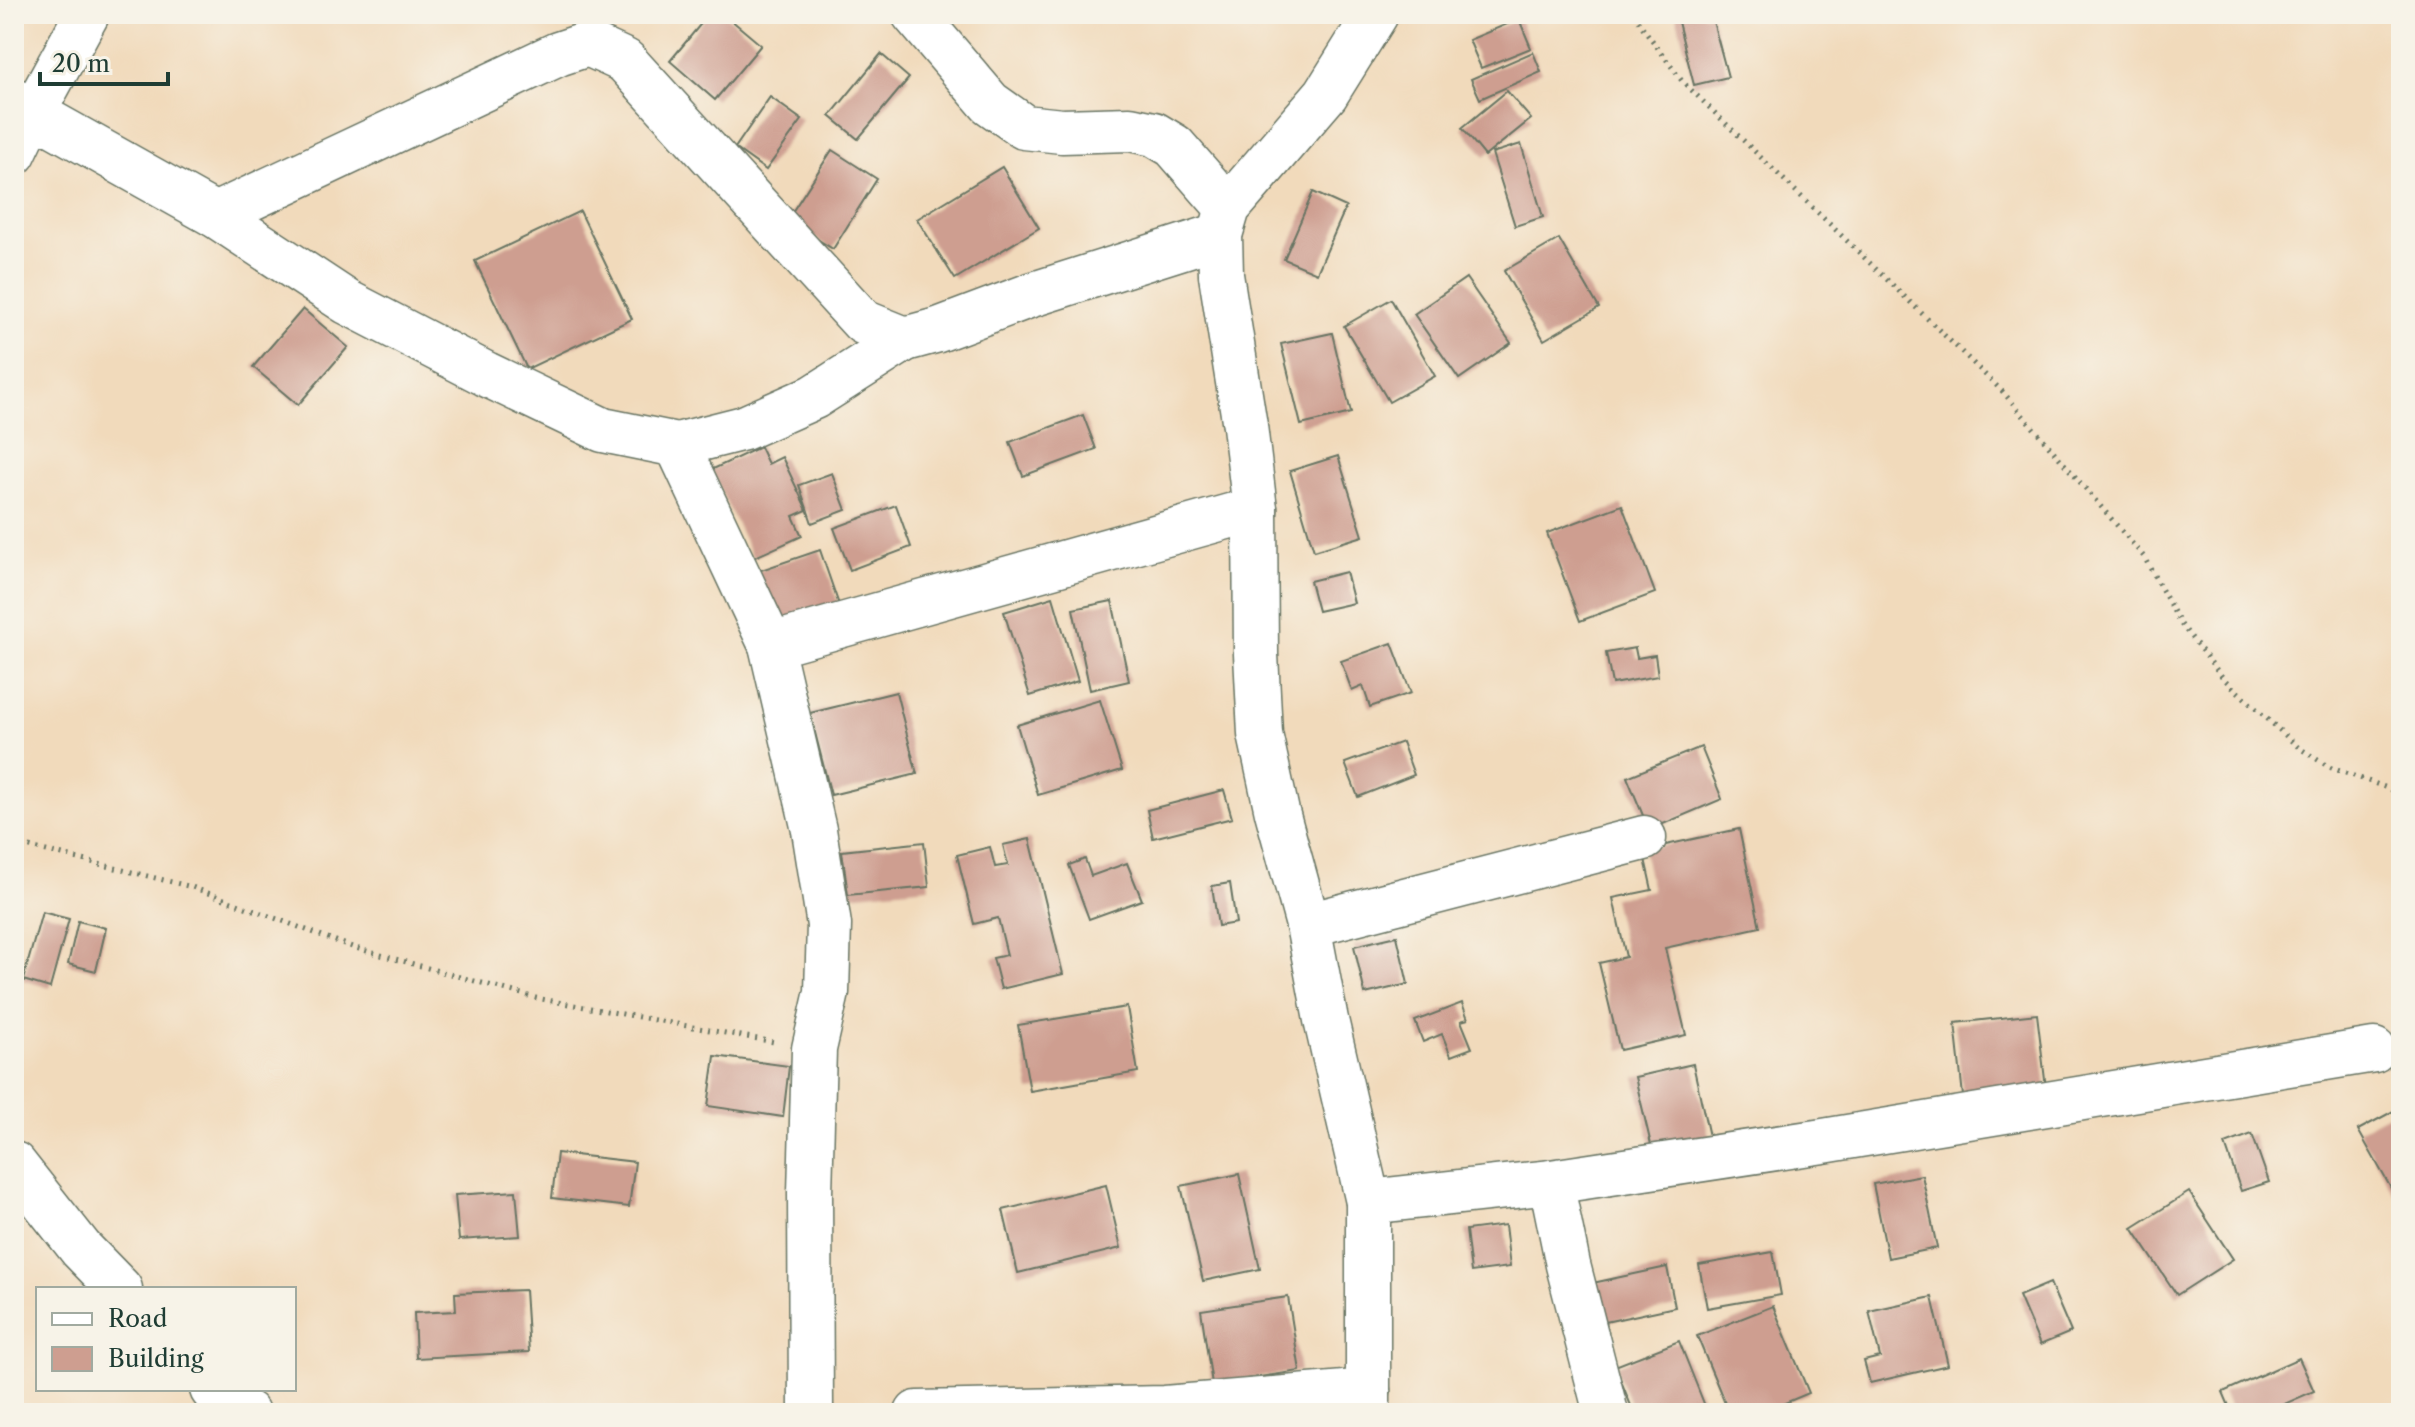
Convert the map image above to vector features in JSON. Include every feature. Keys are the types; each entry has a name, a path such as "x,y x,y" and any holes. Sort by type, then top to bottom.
{"street":[{"path":"14,153 24,107 87,14"},
{"path":"914,14 990,103 1024,127 1062,131 1130,129 1154,134 1174,146 1224,221 1221,275 1255,509 1260,734 1277,812 1308,925 1326,1020 1368,1202 1368,1402 917,1413"},
{"path":"24,107 215,215 347,302 486,374 603,430 677,445 744,428 814,397 905,339 938,330 1224,221 1326,94 1376,14"},
{"path":"215,215 558,54 576,29 625,61 863,322 905,339"},
{"path":"677,445 771,645 814,830 829,925 827,992 814,1049 810,1193 811,1413"},
{"path":"771,645 1255,509"},
{"path":"1308,925 1644,838"},
{"path":"1368,1202 1551,1182 1823,1141 2374,1050"},
{"path":"14,1164 81,1249 118,1287"},
{"path":"1551,1182 1568,1265 1606,1413"},
{"path":"214,1391 219,1398 247,1413"}],"path":[{"path":"1633,14 1682,81 2003,392 2144,557 2180,623 2224,679 2298,747 2329,767 2401,793"},
{"path":"14,843 192,887 352,947 536,998 814,1049"}],"building":[{"path":"709,14 724,14 761,45 715,100 670,61"},
{"path":"1676,14 1711,14 1728,77 1694,85"},
{"path":"1519,19 1531,48 1481,68 1469,40"},
{"path":"1533,52 1541,72 1480,99 1471,79"},
{"path":"881,54 909,78 858,139 830,116"},
{"path":"1507,91 1531,119 1485,156 1462,128"},
{"path":"770,97 802,120 766,170 735,148"},
{"path":"1521,144 1543,217 1515,226 1492,153"},
{"path":"832,150 877,179 833,249 787,220"},
{"path":"1002,167 1039,228 955,279 917,219"},
{"path":"1313,192 1346,207 1317,273 1284,259"},
{"path":"580,211 632,319 527,369 475,261"},
{"path":"1559,239 1599,308 1544,340 1504,271"},
{"path":"1466,278 1511,343 1459,379 1414,314"},
{"path":"1391,299 1435,376 1389,402 1344,326"},
{"path":"303,309 348,347 298,405 253,367"},
{"path":"1332,333 1351,413 1301,425 1281,344"},
{"path":"1083,415 1096,449 1023,476 1010,442"},
{"path":"760,447 768,464 782,457 807,510 793,516 802,536 753,558 711,470"},
{"path":"1338,456 1363,536 1314,551 1290,471"},
{"path":"832,473 846,510 812,523 799,485"},
{"path":"896,505 911,547 850,570 834,528"},
{"path":"1622,505 1655,593 1580,621 1547,533"},
{"path":"820,550 839,605 775,628 755,572"},
{"path":"1346,572 1354,603 1318,611 1310,581"},
{"path":"1053,597 1078,681 1030,696 1004,612"},
{"path":"1112,601 1129,681 1090,690 1073,609"},
{"path":"1392,643 1411,693 1370,707 1363,686 1352,691 1341,661"},
{"path":"1635,648 1637,658 1655,655 1658,676 1612,684 1606,653"},
{"path":"896,692 917,774 831,795 810,713"},
{"path":"1100,700 1122,770 1038,795 1017,725"},
{"path":"1402,742 1414,775 1358,797 1345,763"},
{"path":"1701,747 1722,799 1649,830 1627,777"},
{"path":"1224,790 1232,818 1153,838 1147,810"},
{"path":"1739,829 1760,927 1665,948 1686,1035 1620,1050 1599,963 1626,957 1613,898 1652,890 1643,850"},
{"path":"1030,839 1063,974 1001,989 993,958 1007,955 998,918 974,924 957,855 990,847 995,867 1008,865 1003,845"},
{"path":"924,842 929,887 848,895 842,851"},
{"path":"1085,859 1091,876 1127,863 1142,900 1089,919 1069,865"},
{"path":"1230,883 1236,923 1218,926 1212,886"},
{"path":"42,912 69,919 50,988 23,980"},
{"path":"78,921 106,928 96,971 68,964"},
{"path":"1397,936 1408,984 1365,994 1354,946"},
{"path":"1462,1003 1468,1019 1461,1021 1472,1048 1451,1056 1442,1034 1423,1042 1415,1021"},
{"path":"1127,1007 1138,1072 1030,1091 1018,1025"},
{"path":"2037,1014 2046,1088 1963,1096 1955,1023"},
{"path":"715,1056 789,1066 783,1117 708,1106"},
{"path":"1693,1064 1710,1141 1653,1153 1635,1077"},
{"path":"2401,1107 2401,1206 2358,1130"},
{"path":"2252,1134 2269,1182 2241,1191 2225,1144"},
{"path":"557,1153 635,1162 629,1207 552,1198"},
{"path":"1239,1174 1260,1269 1203,1281 1181,1186"},
{"path":"1922,1175 1937,1248 1888,1258 1873,1184"},
{"path":"1106,1185 1121,1248 1018,1273 1003,1210"},
{"path":"516,1191 520,1236 459,1240 455,1195"},
{"path":"2189,1192 2233,1259 2177,1295 2132,1228"},
{"path":"1505,1225 1510,1267 1471,1272 1466,1230"},
{"path":"1773,1252 1781,1295 1707,1308 1699,1265"},
{"path":"1667,1267 1675,1307 1596,1324 1588,1284"},
{"path":"2050,1283 2071,1332 2040,1345 2019,1296"},
{"path":"525,1290 529,1352 416,1358 414,1313 456,1311 455,1293"},
{"path":"1288,1297 1300,1371 1212,1384 1201,1310"},
{"path":"1932,1297 1948,1365 1870,1383 1864,1361 1880,1357 1869,1311"},
{"path":"1773,1306 1809,1393 1761,1413 1729,1413 1697,1336"},
{"path":"1679,1341 1707,1411 1665,1413 1662,1405 1634,1413 1615,1366"},
{"path":"2299,1358 2314,1391 2264,1413 2232,1413 2223,1392"}]}
